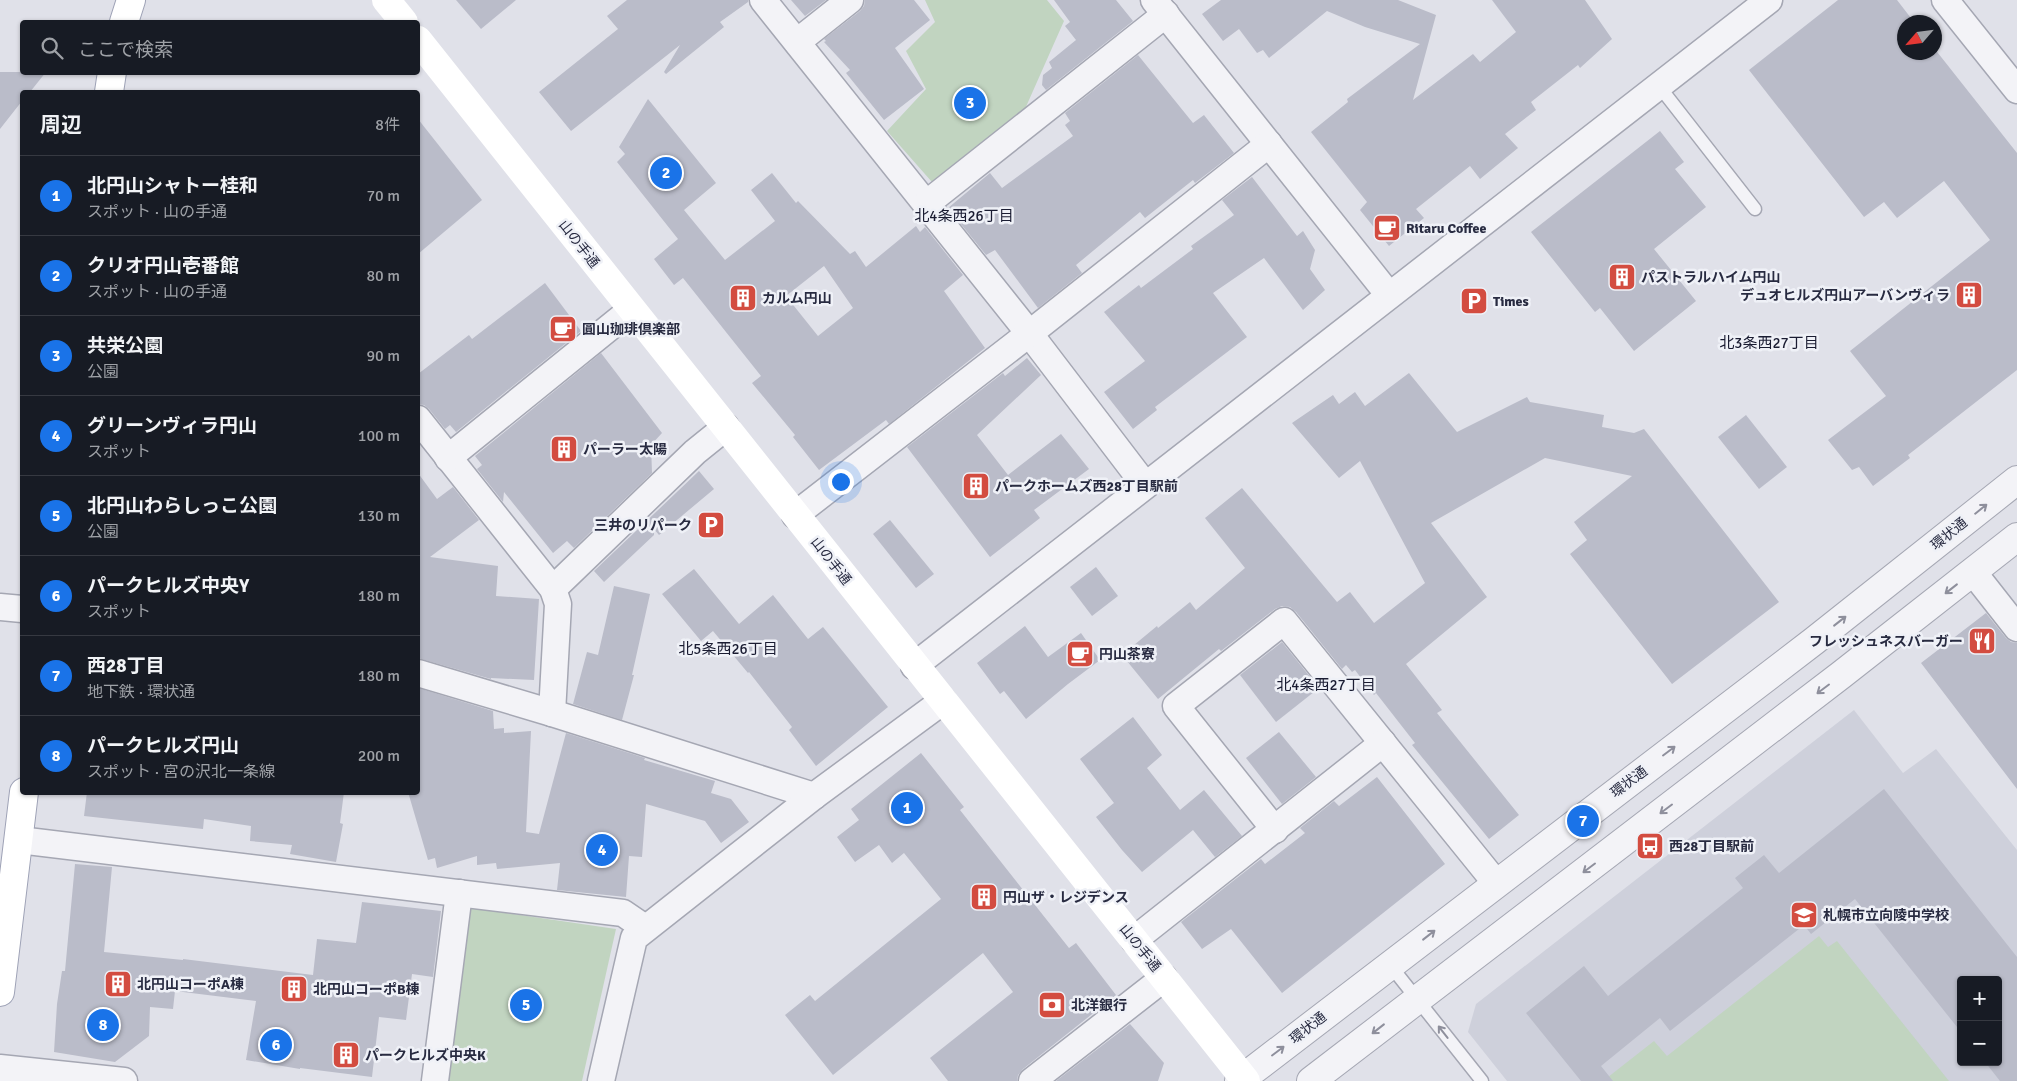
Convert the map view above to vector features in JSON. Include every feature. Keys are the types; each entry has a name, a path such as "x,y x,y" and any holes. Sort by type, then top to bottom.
{"main road":[{"path":"114,0 114,20"},
{"path":"125,20 131,0"},
{"path":"386,0 402,20"},
{"name":"山の手通","path":"420,43 914,666 1134,940 1243,1080"},
{"path":"109,90 112,75"},
{"path":"0,992 5,905 19,840 24,795"}],"street":[{"path":"763,0 1029,333 1145,485"},
{"path":"797,42 850,0"},
{"path":"914,666 1770,0"},
{"path":"1945,0 2017,90"},
{"path":"926,204 1160,7 1389,295"},
{"path":"794,515 1269,144"},
{"path":"448,458 631,310"},
{"path":"420,422 553,589 558,604 552,713"},
{"path":"553,589 695,452 726,427"},
{"name":"環状通","path":"1243,1080 1496,883 1817,638 2017,480"},
{"path":"1311,1081 2017,537"},
{"path":"1972,572 2017,628"},
{"path":"0,607 20,609"},
{"path":"1275,830 1176,706 1284,621 1496,883"},
{"path":"420,675 552,713 814,796"},
{"path":"601,1081 634,938 814,796 943,701"},
{"path":"1134,940 1384,743"},
{"path":"19,840 623,913 646,928"},
{"path":"435,1081 459,893"},
{"path":"1032,1081 1164,978"},
{"path":"0,1068 124,1081"}],"lane":[{"path":"1659,86 1756,209"},
{"path":"1390,965 1482,1081"}],"shaded area":[{"name":"札幌市立向陵中学校","path":"1854,710 1903,773 1936,749 2017,850 2017,1081 1507,1081 1468,1032 1476,1004"}],"green space":[{"path":"925,0 1047,0 1064,21 1021,118 939,190 887,131 926,89 906,51 935,22"},
{"path":"465,907 616,929 582,1081 442,1081"},
{"path":"1819,936 1828,947 1837,941 1949,1081 1603,1081 1654,1041 1667,1056"}],"building":[{"path":"456,0 516,0 481,29"},
{"path":"627,0 748,0 748,2 720,22 724,27 666,74 664,72 680,45 571,131 539,92 618,29 607,16"},
{"path":"791,0 826,0 805,16"},
{"path":"865,0 914,0 930,20 895,48 924,89 884,120 846,73 850,70 824,42 826,41 824,39 860,11 864,6"},
{"path":"1054,0 1116,0 1133,21 1046,90 1042,85 1043,75 1052,68 1049,62 1076,40 1065,26 1070,22"},
{"path":"1221,0 1398,0 1436,15 1413,100 1473,54 1480,62 1516,32 1492,0 1585,0 1612,39 1580,68 1578,65 1531,102 1536,110 1505,134 1518,148 1480,179 1470,166 1416,209 1424,218 1389,246 1360,210 1367,202 1311,132 1348,102 1347,99 1420,44 1365,27 1327,11 1269,58 1263,50 1257,53 1239,29 1223,41 1202,14"},
{"path":"1838,0 1897,0 1909,15 1897,15 1897,60 1942,60 1942,58 2017,153 2017,370 1908,455 1910,458 1873,486 1859,467 1852,470 1828,440 1886,396 1850,351 1990,240 1944,181 1897,218 1884,202 1864,217 1749,70"},
{"path":"1138,55 1193,123 1204,115 1234,153 1195,183 1193,180 1145,218 1140,212 1076,265 1082,273 1038,308 995,250 986,255 948,208 990,173 1002,188 1073,136 1065,125 1070,121 1065,113"},
{"path":"0,72 20,72 20,75 44,75 32,90 20,90 20,104 0,129"},
{"path":"648,99 716,183 684,210 725,260 775,221 751,190 772,173 796,203 798,201 850,254 855,251 866,267 916,226 920,232 925,227 963,275 944,291 985,348 889,424 886,420 819,470 793,437 795,435 752,383 761,376 683,278 674,285 654,259 678,239 617,162 625,154 619,147","holes":["824,266 853,308 818,336 786,296"]},
{"path":"420,122 482,200 420,252"},
{"name":"パストラルハイム円山","path":"1660,131 1684,162 1675,169 1706,207 1654,249 1696,301 1634,351 1600,308 1595,312 1531,232"},
{"path":"1252,177 1297,236 1303,231 1315,250 1310,269 1325,290 1303,310 1264,258 1213,293 1247,337 1155,407 1157,410 1133,429 1104,392 1145,361 1104,312 1139,285 1141,288 1193,249 1191,246 1234,215 1222,200"},
{"path":"545,283 581,331 456,432 450,425 445,429 429,409 420,404 420,372 469,335 472,339"},
{"name":"パーラー太陽","path":"601,353 662,433 651,445 652,473 574,548 567,541 553,553 504,492 503,502 477,469 482,465 475,456"},
{"path":"1027,358 1041,375 977,435 1008,475 1061,434 1089,469 1034,510 1040,518 990,557 907,447 1003,373 1005,376"},
{"path":"1409,373 1457,432 1527,397 1530,402 1604,415 1602,427 1634,433 1644,429 1779,602 1672,684 1570,554 1587,540 1574,522 1632,476 1545,458 1431,523 1487,597 1406,664 1442,710 1437,713 1519,815 1489,839 1412,745 1415,743 1376,693 1374,695 1355,670 1352,672 1346,665 1342,669 1290,607 1282,606 1275,609 1221,651 1219,649 1158,699 1122,655 1190,602 1196,610 1245,568 1205,518 1242,488 1337,602 1350,592 1374,623 1425,583 1360,461 1339,478 1292,423 1333,395 1339,404 1355,392 1365,406"},
{"path":"1746,415 1787,467 1759,489 1718,437"},
{"path":"699,471 714,489 659,535 654,529 654,535 604,582 594,571"},
{"path":"420,476 437,499 453,487 479,520 430,557 498,566 496,596 539,599 534,680 491,679 420,659"},
{"path":"890,520 934,574 916,588 873,534"},
{"path":"1096,567 1118,596 1092,616 1070,587"},
{"path":"694,569 739,624 773,595 808,639 823,627 888,707 816,766 789,730 792,727 749,672 713,631 701,641 662,594"},
{"path":"614,586 650,594 632,675 634,675 622,720 573,704 587,652 598,655"},
{"path":"1986,613 2006,638 2011,642 2017,643 2017,789 1921,663"},
{"path":"1025,626 1048,657 1081,633 1100,660 1026,719 1004,691 1000,694 977,663"},
{"path":"1282,642 1319,688 1276,722 1240,675"},
{"path":"420,689 493,711 494,729 504,728 504,733 531,731 526,832 539,834 566,733 645,758 644,760 715,781 711,793 731,799 749,822 721,843 705,821 646,804 642,857 629,856 626,897 557,890 560,863 497,869 496,863 477,865 477,856 437,868 435,858 428,860 409,795 420,795"},
{"path":"1133,717 1162,755 1147,768 1180,810 1204,790 1242,836 1215,857 1193,830 1142,872 1096,817 1114,803 1080,759"},
{"path":"1279,732 1316,777 1282,804 1246,758"},
{"path":"921,753 964,807 960,810 1069,948 1076,943 1116,995 1023,1069 1018,1075 1017,1081 948,1081 930,1058 1013,992 983,953 833,1075 785,1015 810,995 815,1001 941,899 904,853 892,863 879,845 855,862 837,837 859,820 851,809"},
{"path":"1377,777 1445,864 1282,993 1231,929 1202,949 1181,922 1261,859 1265,864 1305,833 1300,828 1334,801 1339,806"},
{"path":"1884,789 2017,957 2017,1081 2000,1081 1988,1066 2002,1066 2002,976 1957,976 1957,1027 1855,899 1811,934 1804,925 1670,1031 1660,1018 1601,1066 1613,1081 1581,1081 1526,1013 1584,966 1608,996 1743,888 1735,878 1764,855 1779,873"},
{"path":"87,795 344,795 340,823 343,824 336,862 290,854 292,845 250,841 251,826 204,819 203,829 84,816"},
{"path":"75,864 112,867 104,952 183,959 313,975 317,939 356,943 362,902 441,911 433,977 412,974 406,1020 379,1017 372,1077 300,1069 246,1060 256,1001 175,991 173,1009 150,1007 149,1036 115,1062 54,1052 57,1004 62,971 65,971"},
{"path":"1130,1024 1164,1063 1158,1081 1056,1081"}],"place":[{"name":"共栄公園","path":"970,103"},
{"name":"クリオ円山壱番館","path":"666,173"},
{"name":"Ritaru Coffee","path":"1387,228"},
{"name":"パストラルハイム円山","path":"1622,277"},
{"name":"デュオヒルズ円山アーバンヴィラ","path":"1969,295"},
{"name":"カルム円山","path":"743,298"},
{"name":"Times","path":"1474,301"},
{"name":"圓山珈琲倶楽部","path":"563,329"},
{"name":"パーラー太陽","path":"564,449"},
{"name":"パークホームズ西28丁目駅前","path":"976,486"},
{"name":"三井のリパーク","path":"711,525"},
{"name":"フレッシュネスバーガー","path":"1982,641"},
{"name":"円山茶寮","path":"1080,654"},
{"name":"北円山シャトー桂和","path":"907,808"},
{"name":"西28丁目","path":"1583,821"},
{"name":"西28丁目駅前","path":"1650,846"},
{"name":"グリーンヴィラ円山","path":"602,850"},
{"name":"円山ザ・レジデンス","path":"984,897"},
{"name":"札幌市立向陵中学校","path":"1804,915"},
{"name":"北円山コーポA棟","path":"118,984"},
{"name":"北円山コーポB棟","path":"294,989"},
{"name":"北円山わらしっこ公園","path":"526,1005"},
{"name":"北洋銀行","path":"1052,1005"},
{"name":"パークヒルズ円山","path":"103,1025"},
{"name":"パークヒルズ中央Y","path":"276,1045"},
{"name":"パークヒルズ中央K","path":"346,1055"}],"district":[{"name":"北4条西26丁目","path":"964,216"},
{"name":"北3条西27丁目","path":"1769,343"},
{"name":"北5条西26丁目","path":"728,649"},
{"name":"北4条西27丁目","path":"1326,685"}]}
